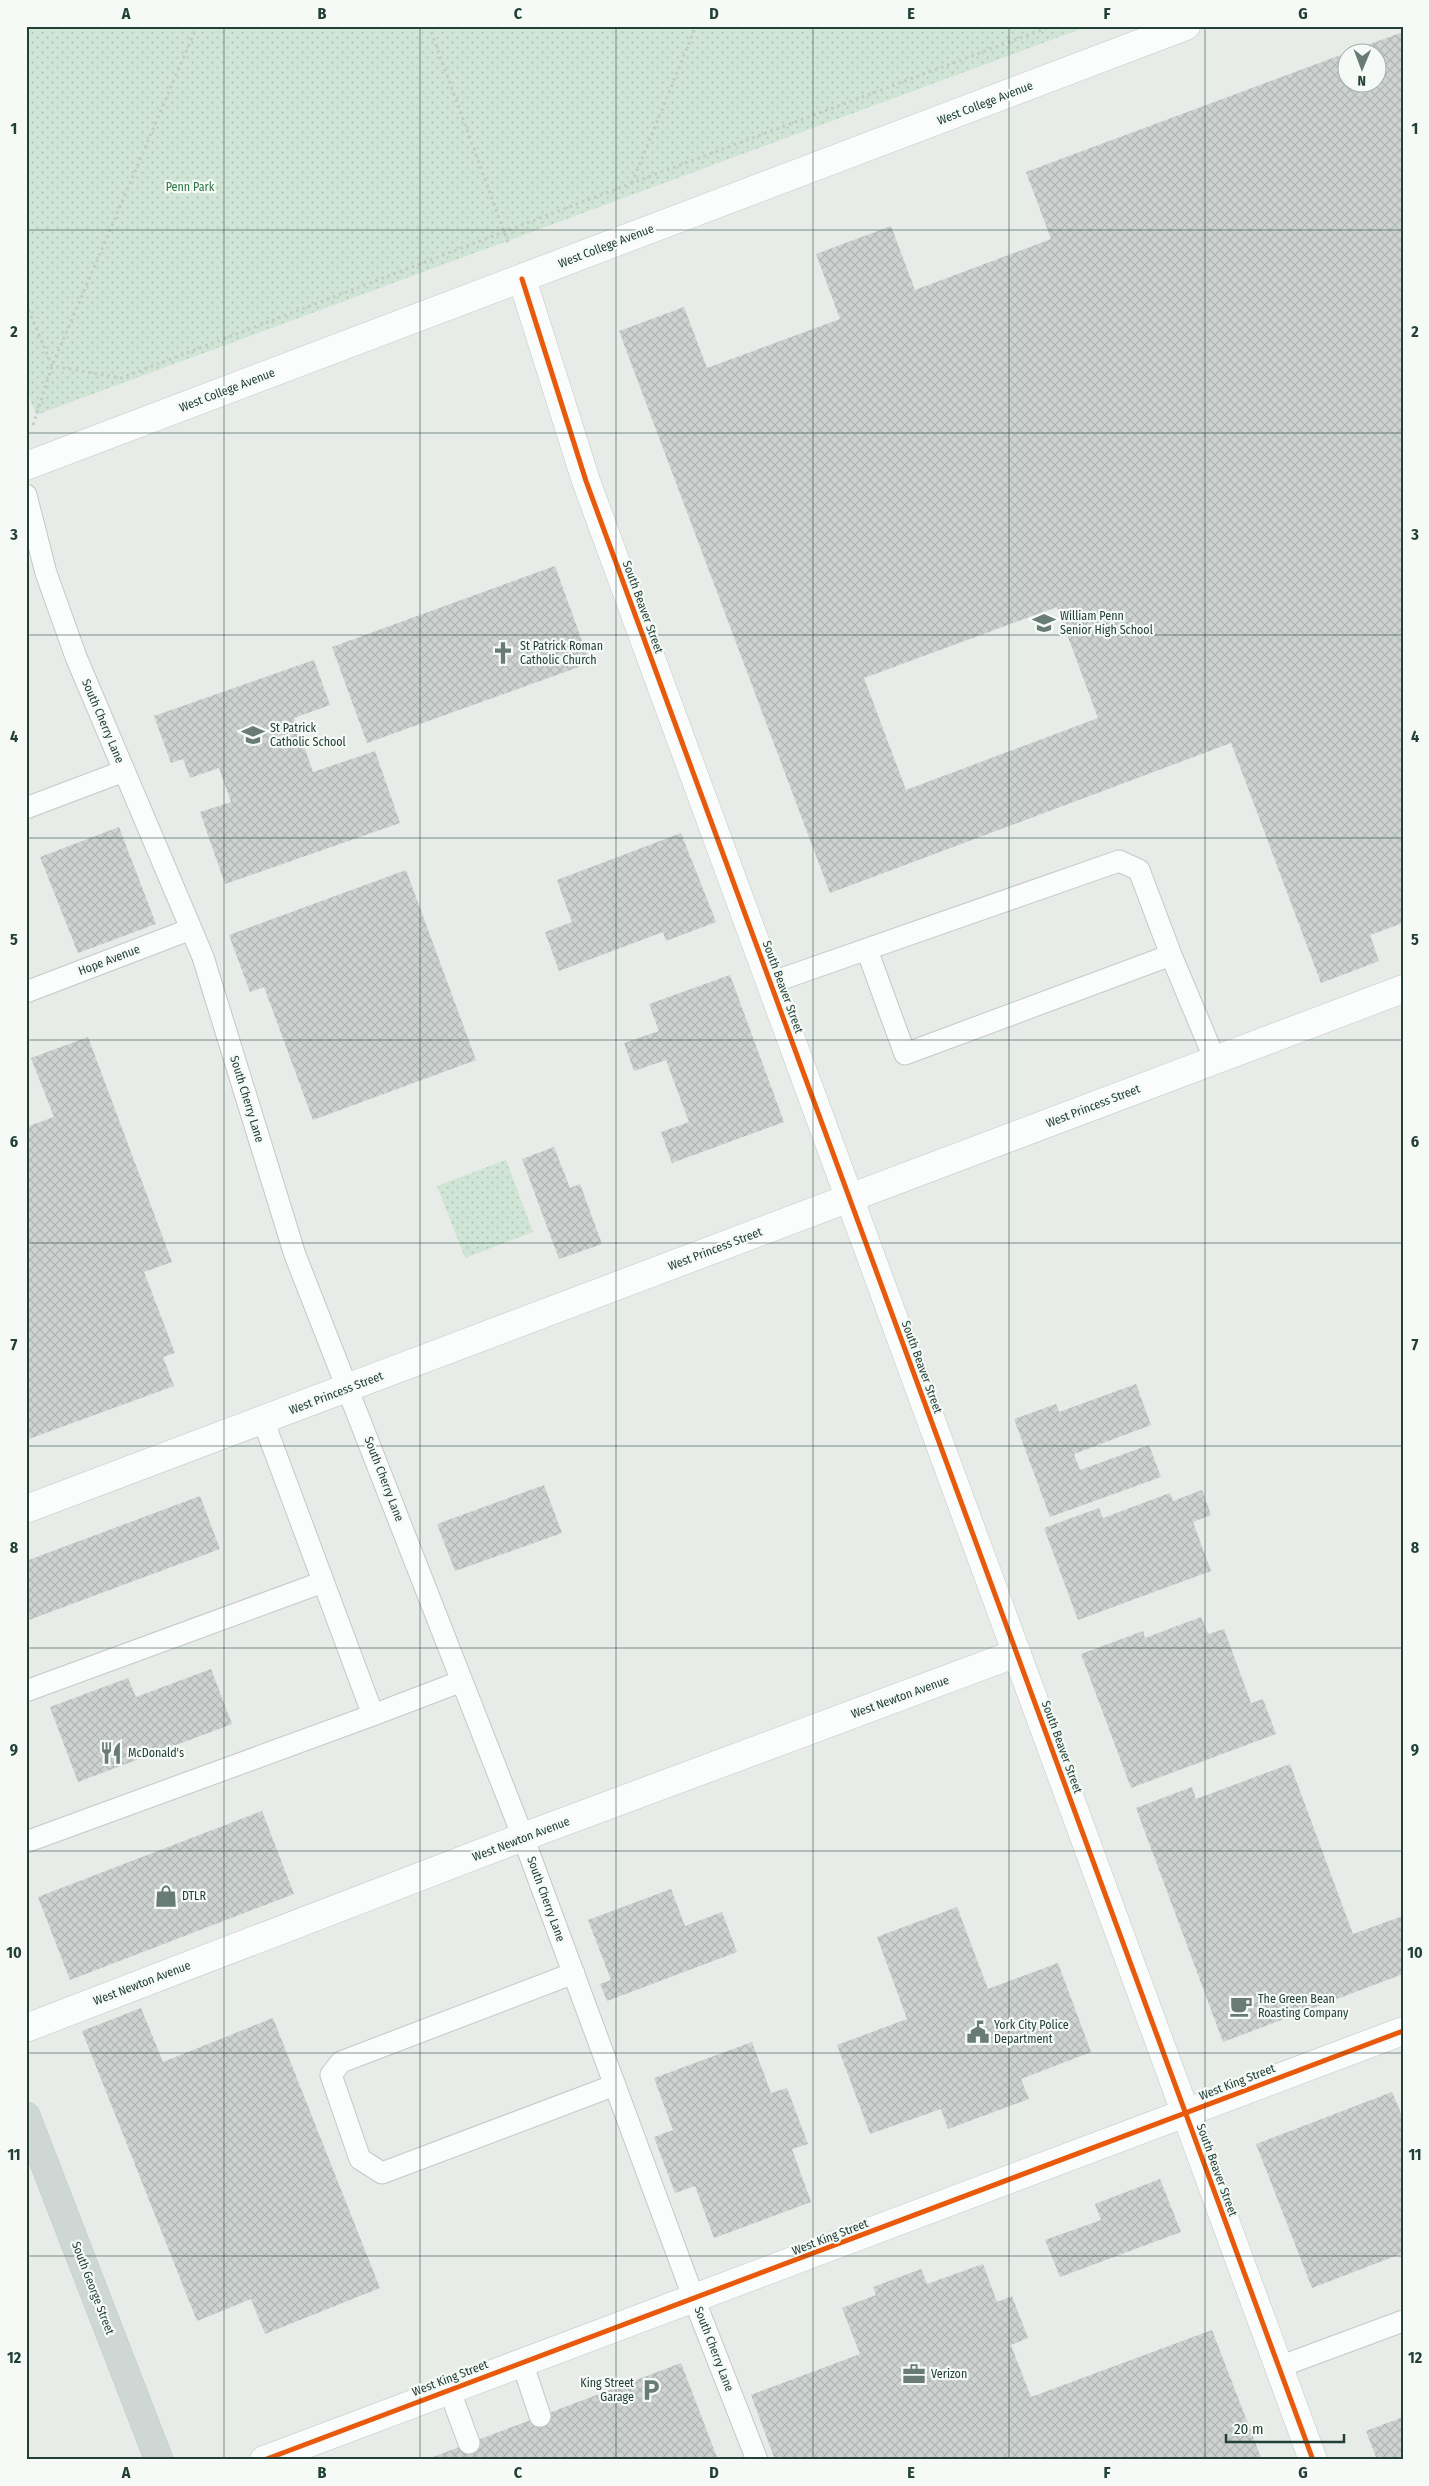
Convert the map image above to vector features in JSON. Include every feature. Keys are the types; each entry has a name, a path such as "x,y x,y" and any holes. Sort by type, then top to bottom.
{"main road":[{"name":"South George Street","path":"26,2116 159,2460"}],"street":[{"name":"West College Avenue","path":"26,466 1186,26"},
{"name":"South Beaver Street","path":"522,278 586,481 1314,2460"},
{"name":"West Princess Street","path":"26,1509 1403,989"},
{"name":"West Newton Avenue","path":"26,2028 523,1837 1017,1653"},
{"name":"West King Street","path":"264,2460 1403,2031"}],"lane":[{"name":"South Cherry Lane","path":"26,495 46,573 76,657 203,957 295,1254 523,1837 694,2299 757,2460"},
{"path":"26,808 124,771"},
{"path":"770,983 1119,860 1139,870 1171,955 1215,1060"},
{"name":"Hope Avenue","path":"26,992 191,929"},
{"path":"867,950 905,1054 1171,955"},
{"path":"263,1420 372,1715"},
{"path":"26,1691 323,1582"},
{"path":"26,1842 462,1681"},
{"path":"574,1973 341,2062 331,2074 360,2159 382,2173 615,2085"},
{"path":"1279,2367 1403,2321"},
{"path":"522,2362 540,2416"},
{"path":"449,2389 469,2443"}],"path":[{"path":"32,428 52,366 197,26"},
{"path":"429,26 522,278"},
{"path":"632,184 696,26"},
{"path":"52,366 121,378 1052,26"},
{"path":"26,304 52,366"}],"green space":[{"name":"Penn Park","path":"26,26 1089,26 36,415 26,389"},
{"path":"506,1160 533,1232 465,1258 437,1186"}],"building":[{"name":"William Penn Senior High School","path":"1403,32 1403,923 1370,935 1379,961 1321,983 1231,743 830,893 619,331 684,307 707,368 840,319 816,254 891,226 915,290 1051,239 1026,172 1336,57 1336,92 1386,92 1386,42 1376,42","holes":["1057,607 1098,718 906,790 864,678"]},
{"path":"555,566 590,663 367,743 332,647"},
{"path":"314,660 330,705 294,718 313,772 375,751 400,823 225,884 200,812 231,802 219,768 190,778 183,759 171,763 154,716"},
{"path":"119,827 156,924 78,953 40,857"},
{"path":"681,833 716,922 666,941 663,932 559,971 545,932 572,922 557,880"},
{"path":"406,870 476,1060 313,1120 264,987 250,992 229,935"},
{"path":"730,975 784,1122 672,1163 661,1132 689,1122 666,1060 634,1071 624,1043 659,1031 649,1004"},
{"path":"88,1037 172,1262 144,1272 175,1353 163,1357 174,1386 26,1440 26,1127 54,1117 31,1058"},
{"path":"554,1147 570,1188 580,1184 602,1244 559,1259 522,1159"},
{"path":"1136,1384 1151,1425 1074,1454 1080,1470 1149,1445 1161,1477 1050,1517 1014,1419 1056,1404 1059,1412"},
{"path":"544,1485 562,1533 455,1571 437,1524"},
{"path":"1202,1490 1211,1515 1193,1522 1211,1571 1078,1620 1044,1528 1099,1508 1103,1518 1170,1493 1173,1501"},
{"path":"200,1496 220,1549 26,1621 26,1561"},
{"path":"1201,1617 1208,1634 1224,1629 1251,1703 1263,1699 1276,1734 1131,1788 1081,1654 1143,1631 1145,1638"},
{"name":"McDonald's","path":"211,1669 232,1724 78,1782 50,1707 128,1678 136,1697"},
{"path":"1290,1764 1353,1934 1403,1916 1403,1974 1223,2042 1136,1808 1192,1787 1196,1799"},
{"name":"DTLR","path":"262,1811 294,1894 70,1980 38,1897"},
{"path":"671,1889 685,1926 722,1912 737,1952 607,2001 600,1984 611,1980 588,1920"},
{"name":"York City Police Department","path":"957,1907 988,1989 1058,1963 1091,2052 1021,2079 1029,2099 948,2129 941,2109 870,2134 837,2045 907,2019 877,1937"},
{"path":"141,2008 163,2062 273,2018 380,2288 265,2334 251,2299 197,2321 82,2031"},
{"path":"752,2042 771,2093 787,2088 808,2144 792,2149 811,2202 714,2238 695,2186 675,2193 654,2137 673,2130 654,2078"},
{"path":"1392,2092 1403,2118 1403,2253 1312,2288 1256,2144"},
{"path":"1160,2179 1181,2232 1060,2277 1045,2240 1101,2220 1095,2204"},
{"name":"Verizon","path":"983,2264 997,2302 1012,2296 1028,2338 1011,2345 1031,2397 1212,2330 1262,2460 775,2460 751,2395 860,2354 842,2308 876,2295 873,2287 921,2269 927,2284"},
{"name":"King Street Garage","path":"681,2363 718,2460 425,2460"},
{"path":"1403,2417 1403,2460 1377,2460 1366,2431"}],"cycle path":[{"path":"522,279 586,481 1313,2460"},
{"path":"264,2460 1403,2031"}],"place":[{"name":"William Penn Senior High School","path":"1044,623"},
{"name":"St Patrick Roman Catholic Church","path":"503,653"},
{"name":"St Patrick Catholic School","path":"253,735"},
{"name":"McDonald's","path":"111,1753"},
{"name":"DTLR","path":"166,1896"},
{"name":"The Green Bean Roasting Company","path":"1241,2006"},
{"name":"York City Police Department","path":"978,2032"},
{"name":"Verizon","path":"914,2374"},
{"name":"King Street Garage","path":"651,2390"}]}
